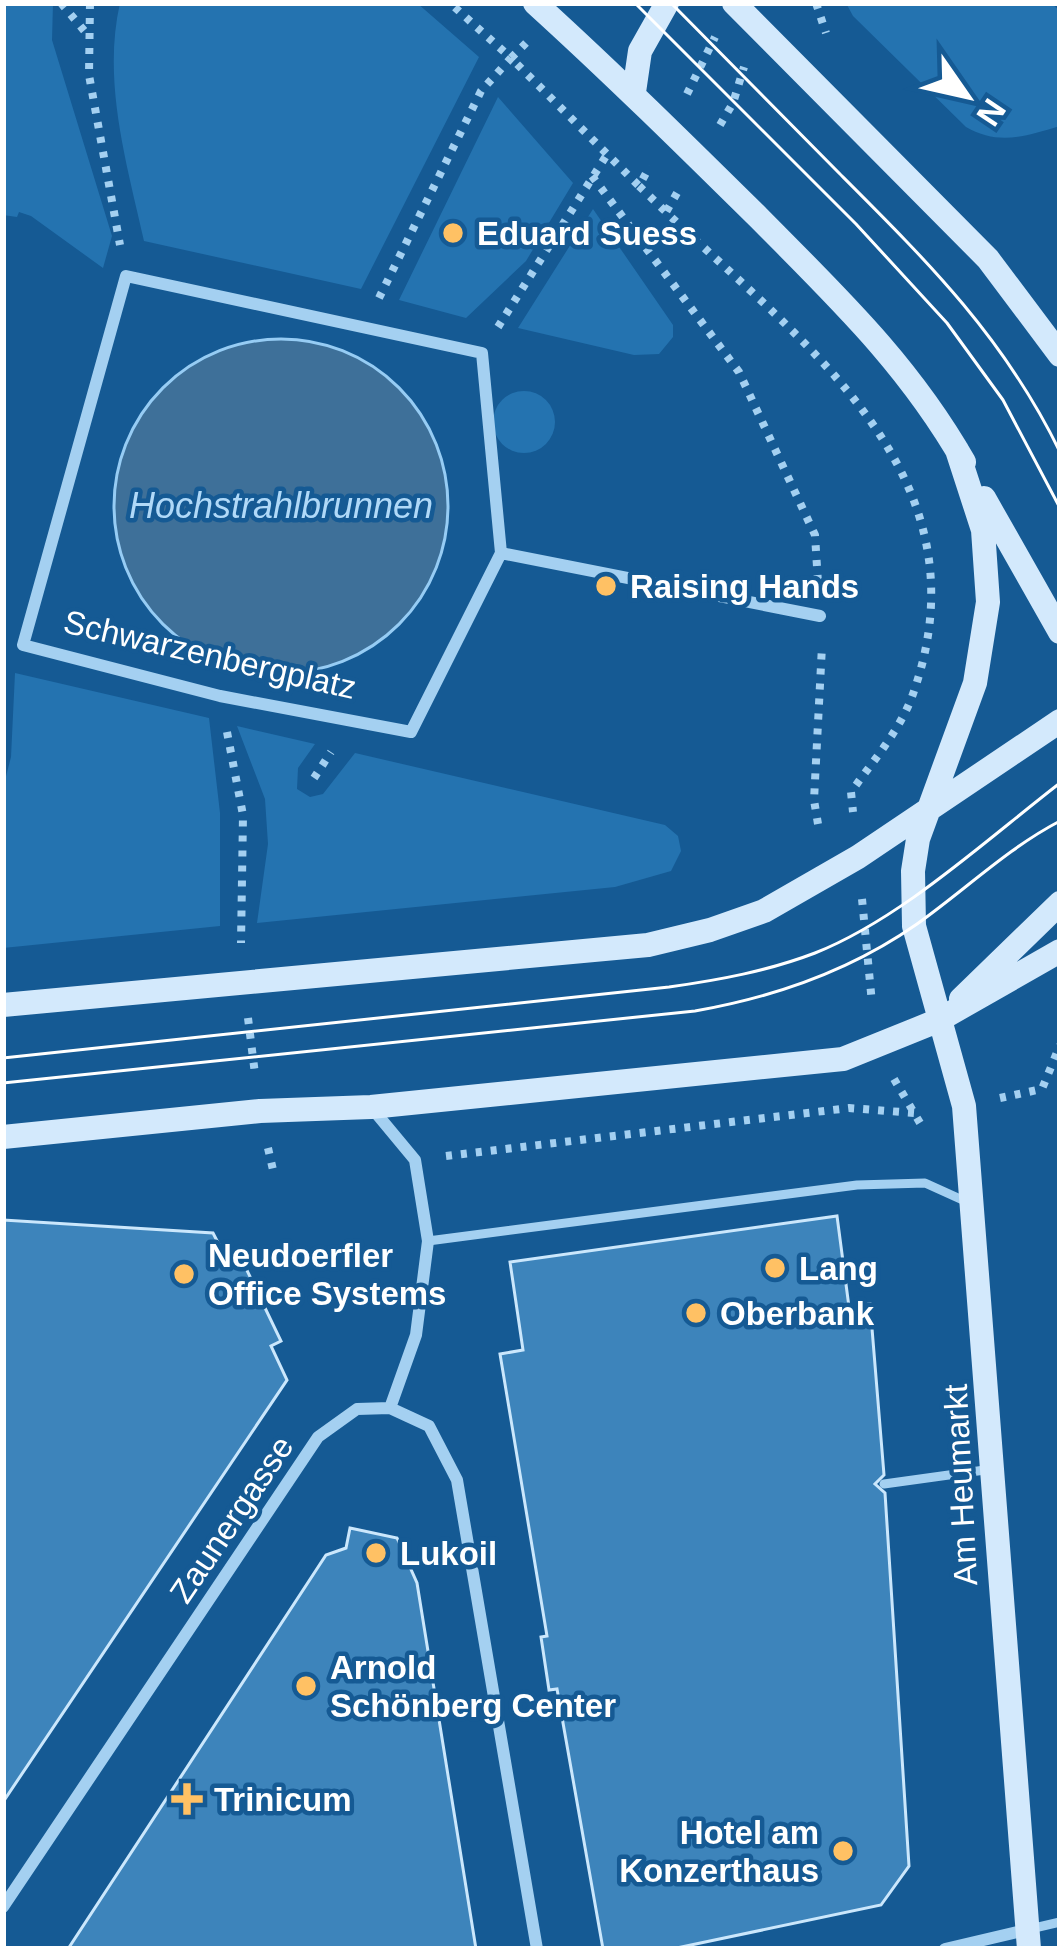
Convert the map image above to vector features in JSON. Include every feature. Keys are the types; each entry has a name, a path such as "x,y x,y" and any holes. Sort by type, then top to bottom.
{"street":[{"path":"535,3 634,92 868,327 920,388 1060,632"},
{"path":"634,92 640,51 667,3"},
{"path":"734,3 988,259 1060,355"},
{"path":"126,276 482,353 501,553 820,616"},
{"name":"Schwarzenbergplatz","path":"126,276 23,645 220,696 411,732 501,553"},
{"path":"937,1021 914,926 913,872 928,808 975,682 988,602 983,530 957,450"},
{"path":"3,1005 648,945 710,930 764,910 857,856 1060,721"},
{"path":"937,1021 1060,903"},
{"path":"3,1137 260,1111 371,1107 842,1059 937,1021 1060,951"},
{"name":"Am Heumarkt","path":"937,1021 964,1106 1027,1939"},
{"path":"371,1107 415,1160 428,1241 416,1335 390,1408 429,1426 457,1480 536,1949"},
{"name":"Zaunergasse","path":"3,1907 318,1437 357,1409 390,1408"},
{"path":"945,1949 1027,1939"}],"lane":[{"path":"428,1241 857,1185 925,1183 970,1203"},
{"path":"884,1484 993,1469"},
{"path":"1027,1939 1060,1922"}],"path":[{"path":"61,3 87,34"},
{"path":"90,3 89,75 126,276"},
{"path":"364,327 482,91 512,58 450,3"},
{"path":"816,3 830,42"},
{"path":"665,212 733,103 756,25"},
{"path":"482,353 606,155"},
{"path":"592,176 739,372 815,535 820,616 814,800 818,824"},
{"path":"415,1160 849,1108 914,1113 876,1047 851,792 914,694 929,633 933,578 923,523 903,470 836,377 639,187"},
{"path":"220,696 243,815 239,924 243,980 260,1111 273,1170"},
{"path":"314,778 326,759"},
{"path":"1042,1089 1060,1045"}],"shaded area":[{"path":"3,3 53,3 52,40 112,236 103,268 31,216 3,215"},
{"path":"120,3 417,3 479,57 361,289 144,241 115,93"},
{"path":"846,3 1051,3 1060,11 1060,126 1001,138 966,127 853,16"},
{"path":"498,97 573,183 526,261 466,318 399,300"},
{"path":"593,209 673,325 673,337 659,354 634,355 518,328"},
{"path":"524,391 546,400 555,422 546,444 524,453 502,444 493,422 502,400"},
{"path":"15,673 209,718 220,813 220,926 3,948 3,788 11,757"},
{"path":"237,726 315,744 298,768 297,789 310,797 323,794 355,753 665,825 678,836 681,851 671,871 615,887 257,923 268,844 265,799"}],"water":[{"name":"Hochstrahlbrunnen","path":"281,339 345,351 399,388 436,442 448,506 436,570 399,624 345,661 281,673 217,661 163,624 126,570 114,506 126,442 163,388 217,351"}],"building":[{"path":"837,1216 849,1307 870,1304 884,1475 875,1484 885,1493 909,1866 881,1905 672,1949 603,1949 557,1689 549,1690 541,1637 547,1636 500,1354 523,1350 510,1262"},
{"path":"3,1220 213,1233 230,1266 242,1260 281,1341 271,1346 287,1380 3,1802"},
{"path":"350,1528 397,1538 417,1583 476,1949 68,1949 326,1555 346,1548"}],"tram line":[{"path":"635,3 856,224 947,323 1003,400 1060,508"},
{"path":"671,3 962,302 1014,372 1060,452"},
{"path":"3,1058 669,987 761,970 815,953 879,920 942,877 1060,783"},
{"path":"3,1083 695,1011 754,998 811,980 892,941 1060,821"}],"place":[{"name":"Eduard Suess","path":"453,233"},
{"name":"Raising Hands","path":"606,586"},
{"name":"Lang","path":"775,1268"},
{"name":"Neudoerfler Office Systems","path":"184,1274"},
{"name":"Oberbank","path":"696,1313"},
{"name":"Lukoil","path":"376,1553"},
{"name":"Arnold Schönberg Center","path":"306,1686"},
{"name":"Trinicum","path":"187,1799"},
{"name":"Hotel am Konzerthaus","path":"843,1851"}]}
